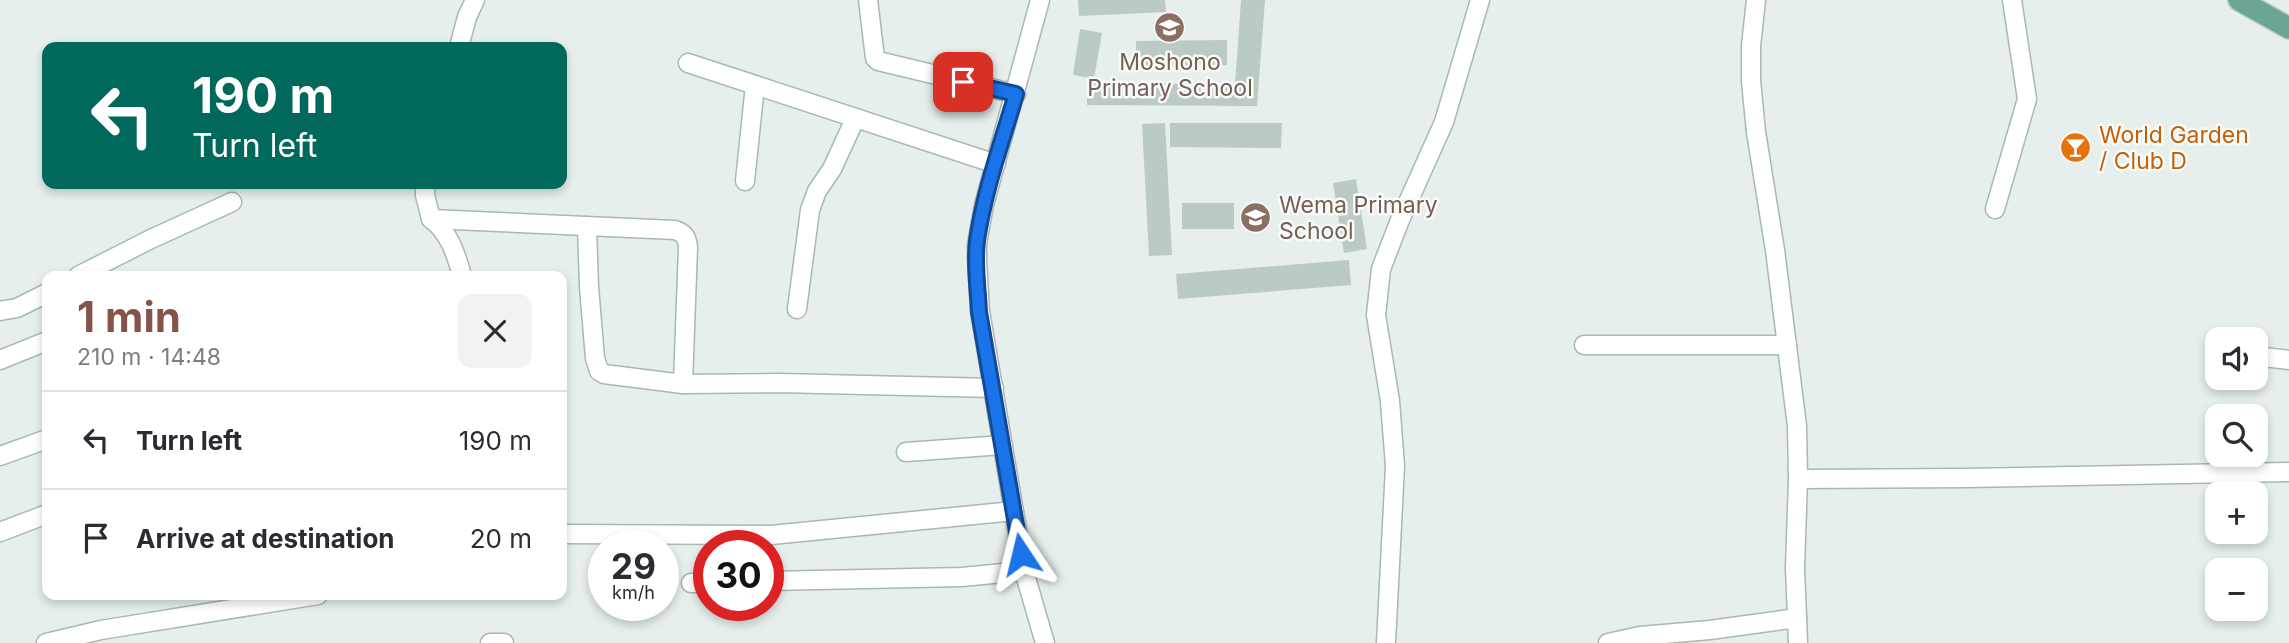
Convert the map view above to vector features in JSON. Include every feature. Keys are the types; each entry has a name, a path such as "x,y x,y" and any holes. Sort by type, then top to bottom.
{"main road":[{"path":"2239,0 2289,28"}],"street":[{"path":"460,42 475,0"},
{"path":"868,0 875,58 878,61 1016,94"},
{"path":"1040,0 984,205 977,251 979,312 1024,571 1045,643"},
{"path":"1387,643 1395,466 1390,401 1376,315 1381,269 1444,122 1480,0"},
{"path":"1756,0 1751,46 1751,81 1797,426 1795,542 1798,643"},
{"path":"1995,209 2027,99 2012,0"},
{"path":"688,63 996,164"},
{"path":"745,181 755,85"},
{"path":"797,309 810,210 817,191 832,169 855,119"},
{"path":"425,189 431,219 449,240 460,271"},
{"path":"88,271 232,202"},
{"path":"431,219 675,230 686,236 688,247 683,384"},
{"path":"587,226 589,287 595,358 599,372 683,384 779,383 994,388"},
{"path":"0,311 17,307 42,295"},
{"path":"0,360 42,343"},
{"path":"1584,345 1787,345"},
{"path":"2268,357 2289,360"},
{"path":"0,456 42,441"},
{"path":"906,452 1003,445"},
{"path":"1798,479 2289,472"},
{"path":"567,534 771,535 1014,511"},
{"path":"0,532 42,516"},
{"path":"784,581 962,577 1024,571"},
{"path":"46,643 101,630 287,600"},
{"path":"1608,643 1640,636 1797,618"},
{"path":"490,643 504,643"}],"building":[{"path":"1078,0 1165,0 1166,12 1079,16"},
{"path":"1241,0 1265,0 1257,106 1087,105 1087,83 1235,84"},
{"path":"1080,29 1102,33 1094,79 1073,75"},
{"path":"1227,40 1227,65 1136,66 1136,41"},
{"path":"1165,123 1172,255 1149,256 1142,124"},
{"path":"1170,123 1282,123 1281,148 1170,147"},
{"path":"1356,179 1367,249 1344,253 1333,183"},
{"path":"1182,203 1234,203 1234,229 1182,229"},
{"path":"1349,260 1351,285 1178,299 1176,274"}],"place":[{"name":"Moshono Primary School","path":"1170,28"},
{"name":"World Garden / Club D","path":"2076,148"},
{"name":"Wema Primary School","path":"1256,218"}],"route":[{"path":"963,82 1016,94 984,205 977,244 977,277 979,312 1021,554"}]}
